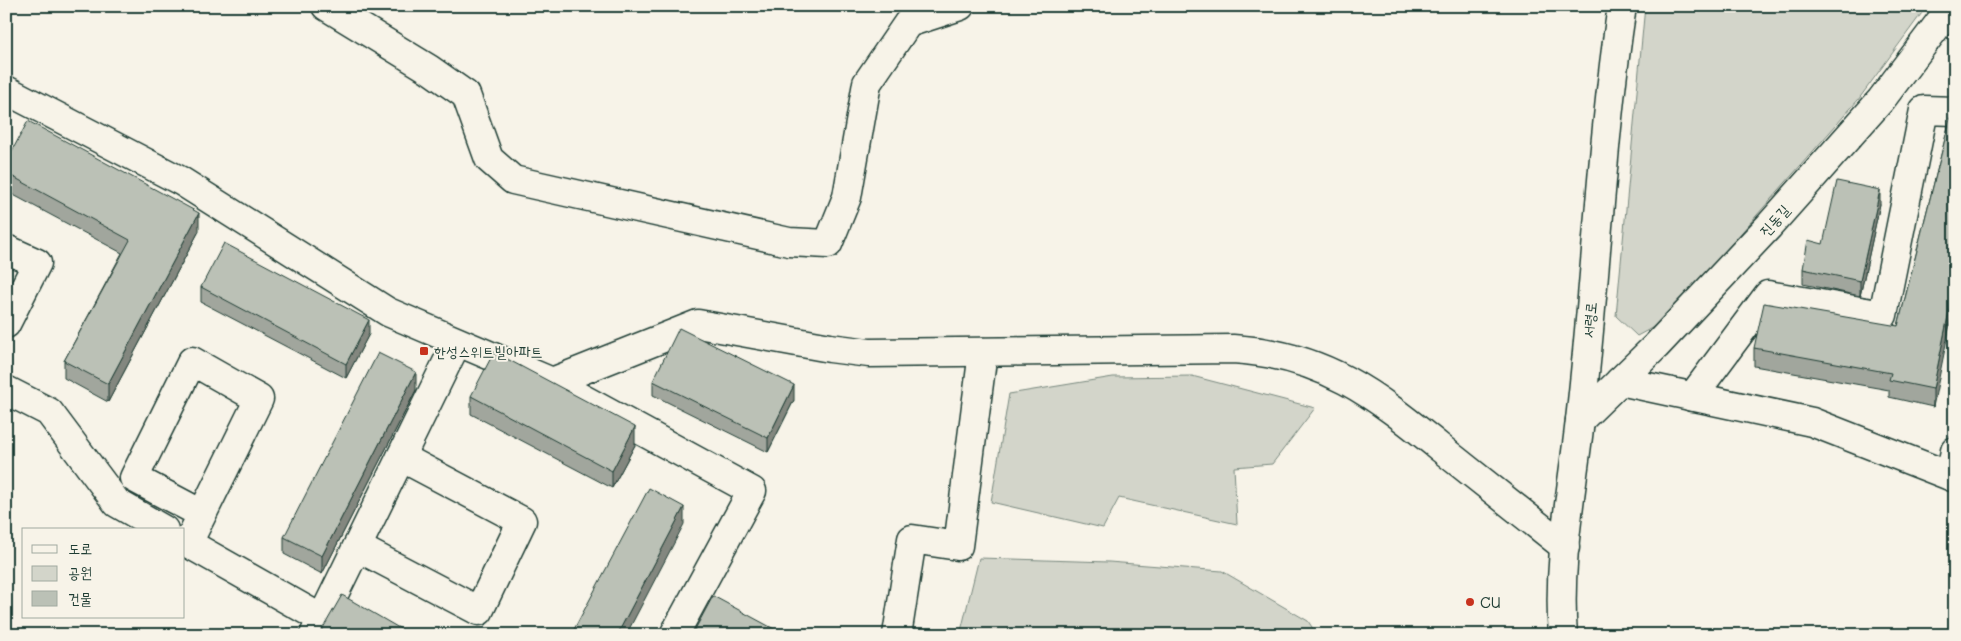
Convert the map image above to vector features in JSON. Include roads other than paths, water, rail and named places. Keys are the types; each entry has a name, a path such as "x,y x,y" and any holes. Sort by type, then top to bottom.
{"street":[{"path":"326,6 429,69 466,95 489,159 513,180 789,242 828,244 847,197 867,83 908,23 926,11 960,6"},
{"name":"서령로","path":"1563,635 1564,547 1580,420 1610,86 1622,6"},
{"name":"진동길","path":"1580,420 1769,226 1874,108 1952,6"},
{"path":"6,90 181,181 388,312 552,382 752,491 674,635"},
{"path":"1692,396 1768,295 1883,315 1924,110 1955,111"},
{"path":"6,249 37,263 6,324"},
{"path":"552,382 698,324 830,348 870,353 1233,349 1281,354 1305,361 1343,378 1374,396 1564,547"},
{"path":"202,514 134,478 192,362 259,399 202,514 186,542 318,627 457,342"},
{"path":"896,635 912,539 958,546 983,352"},
{"path":"1620,381 1812,422 1953,468"},
{"path":"6,390 49,412 117,503 161,528"},
{"path":"357,547 479,610 522,521 401,457"}],"place":[{"name":"한성스위트빌아파트","path":"424,351"},
{"name":"CU","path":"1470,602"}]}
